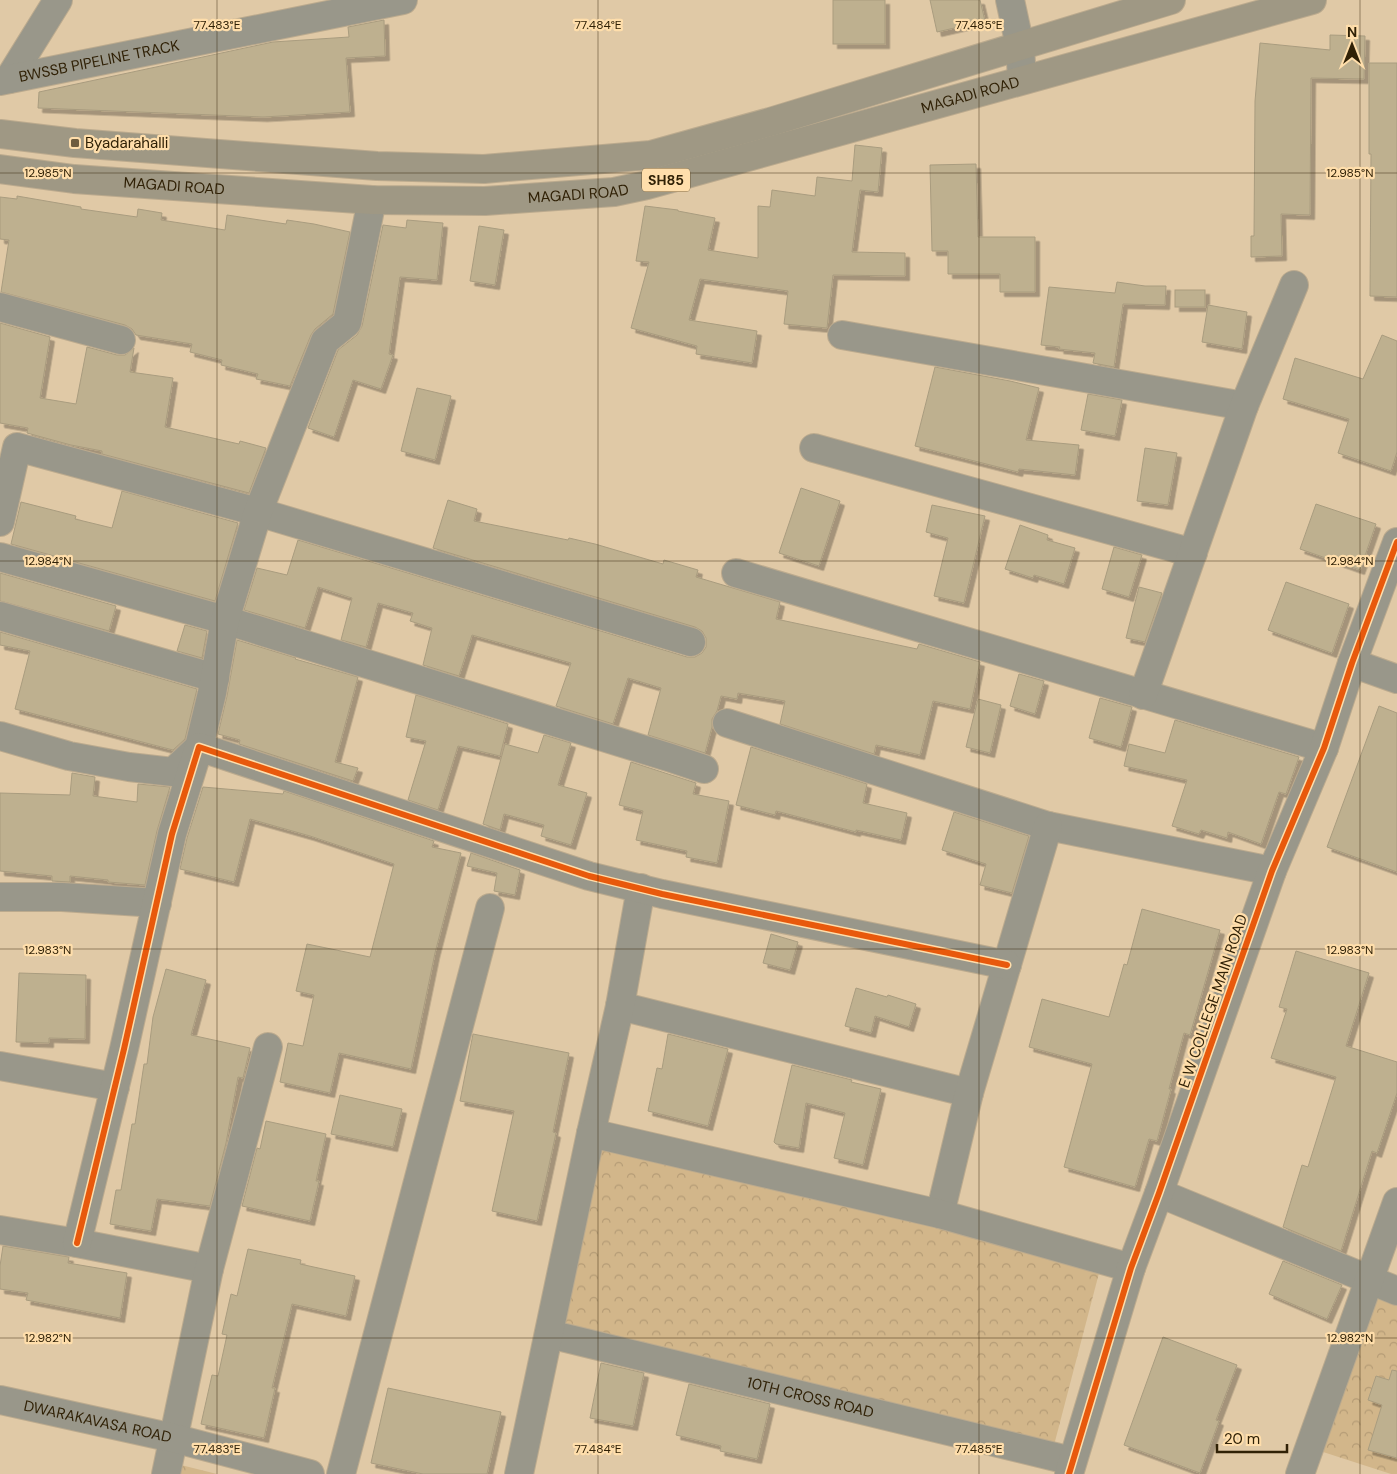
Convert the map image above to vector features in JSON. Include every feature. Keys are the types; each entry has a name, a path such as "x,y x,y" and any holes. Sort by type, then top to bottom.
{"main road":[{"name":"MAGADI ROAD","path":"0,134 75,144 377,166 484,169 651,155 770,122 1171,0"},
{"name":"MAGADI ROAD","path":"0,169 74,179 372,200 485,201 614,192 657,182 1312,0"}],"street":[{"path":"5,80 58,0"},
{"name":"BWSSB PIPELINE TRACK","path":"5,80 403,0"},
{"path":"1010,0 1020,46 1022,80"},
{"path":"77,1243 115,1087 172,834 199,747 226,620 258,512 324,341 347,323 372,200"},
{"path":"1143,695 1244,406 1294,285"},
{"path":"0,307 121,340"},
{"path":"842,335 1244,406"},
{"path":"0,522 18,447 258,512 691,642"},
{"path":"814,448 1193,553"},
{"name":"E W COLLEGE MAIN ROAD","path":"1070,1468 1131,1268 1272,871 1324,748 1352,663 1397,542"},
{"path":"0,557 226,620 704,769"},
{"path":"736,573 1324,748"},
{"path":"0,616 215,678"},
{"path":"1352,663 1397,679"},
{"path":"727,723 1048,826 1272,871"},
{"path":"0,736 69,756 129,767 172,772 199,747"},
{"path":"199,747 589,876 662,894 1008,965"},
{"path":"940,1214 969,1093 1048,826"},
{"path":"519,1474 591,1133 620,1006 641,888"},
{"path":"0,897 62,897 156,903"},
{"path":"341,1474 490,908"},
{"path":"620,1006 969,1093"},
{"path":"166,1474 209,1269 268,1047"},
{"path":"0,1066 115,1087"},
{"path":"591,1133 940,1214 1131,1268"},
{"path":"1159,1193 1397,1291"},
{"path":"1300,1474 1397,1202"},
{"path":"0,1230 209,1269"},
{"name":"10TH CROSS ROAD","path":"549,1334 1070,1468"},
{"name":"DWARAKAVASA ROAD","path":"0,1400 173,1438 310,1474"}],"green space":[{"path":"603,1125 1104,1254 1053,1449 553,1320"},
{"path":"1374,1291 1397,1300 1397,1474 1391,1474 1320,1451"},
{"path":"181,1465 217,1474 179,1474"}],"building":[{"path":"833,0 885,0 885,44 833,44"},
{"path":"930,0 980,0 985,21 937,32"},
{"path":"384,20 385,56 346,58 350,112 263,117 38,108 39,92 273,42 349,37 348,27"},
{"path":"1330,35 1365,36 1364,79 1311,78 1310,215 1281,214 1282,256 1251,257 1251,236 1254,236 1255,101 1260,43 1330,50"},
{"path":"1369,63 1397,63 1397,297 1370,296 1371,154 1369,154"},
{"path":"855,145 882,148 878,192 860,190 852,252 905,253 905,276 833,275 827,328 784,324 788,291 700,279 689,320 757,331 752,363 696,354 697,346 631,328 649,262 636,261 645,206 678,210 715,218 708,250 758,258 758,206 770,207 772,190 815,196 817,177 852,181"},
{"path":"976,164 978,237 1035,237 1035,292 1000,292 1000,274 948,274 948,251 932,251 930,165"},
{"path":"17,196 81,207 81,209 137,217 138,209 162,213 161,220 225,230 227,215 286,224 287,220 350,232 333,314 315,329 311,335 290,386 256,379 258,374 221,365 222,360 190,352 192,344 136,335 132,329 125,325 1,292 9,240 0,239 0,197 17,199"},
{"path":"407,220 443,223 437,280 400,277 389,354 393,355 381,389 353,380 334,437 308,428 338,350 357,335 362,326 383,225 406,228"},
{"path":"479,226 504,230 495,285 470,281"},
{"path":"1117,282 1145,286 1166,286 1165,305 1123,304 1114,367 1093,363 1095,353 1041,345 1049,287 1115,293"},
{"path":"1175,290 1205,290 1205,307 1175,307"},
{"path":"1208,305 1247,312 1242,349 1202,342"},
{"path":"0,323 50,337 40,398 76,404 87,347 117,355 125,355 134,348 130,372 173,378 165,427 239,444 240,441 266,448 249,493 102,454 102,451 27,433 28,428 0,423"},
{"path":"1382,335 1397,341 1397,452 1391,471 1338,453 1349,419 1283,399 1295,358 1363,379"},
{"path":"935,367 1039,388 1026,440 1079,445 1075,475 1019,469 1018,472 915,446"},
{"path":"417,388 451,396 435,460 401,451"},
{"path":"1088,394 1122,400 1115,436 1081,430"},
{"path":"1145,448 1177,453 1168,505 1137,501"},
{"path":"801,488 840,501 819,566 779,553"},
{"path":"122,491 238,523 215,601 11,544 21,502 76,516 75,519 112,528"},
{"path":"448,500 477,509 474,521 568,540 569,538 663,564 664,560 698,570 696,577 780,602 776,619 917,649 919,644 980,662 970,709 933,701 920,755 876,745 874,754 780,724 785,701 738,693 737,699 721,696 717,711 712,719 712,727 705,753 648,735 661,688 628,678 613,724 556,706 571,663 472,635 459,676 423,665 432,628 410,621 413,613 378,603 366,647 341,640 352,598 318,587 305,628 244,610 257,568 287,575 298,540 687,657 695,657 702,653 706,647 706,638 702,631 695,627 433,548"},
{"path":"1316,504 1376,524 1360,570 1300,549"},
{"path":"932,505 985,516 964,603 934,596 948,538 926,532"},
{"path":"1020,525 1048,535 1047,540 1075,548 1064,584 1034,575 1033,578 1005,569"},
{"path":"1114,547 1142,555 1129,597 1102,589"},
{"path":"0,573 116,606 109,631 0,601"},
{"path":"1286,582 1349,604 1332,653 1268,630"},
{"path":"1139,587 1162,593 1145,642 1126,638"},
{"path":"185,625 207,631 202,658 177,651"},
{"path":"0,632 197,689 185,739 173,750 15,709 30,651 0,645"},
{"path":"237,640 358,677 335,762 358,768 353,781 239,744 240,740 218,734"},
{"path":"1019,674 1044,681 1035,714 1010,706"},
{"path":"416,695 508,724 500,756 458,746 438,810 408,800 426,741 406,737"},
{"path":"1100,698 1132,707 1121,747 1089,738"},
{"path":"978,699 1001,705 990,753 966,747"},
{"path":"1379,706 1397,713 1397,872 1327,847"},
{"path":"1175,720 1299,757 1286,794 1279,792 1261,844 1228,832 1227,838 1201,830 1199,834 1172,826 1187,780 1124,766 1129,744 1165,753"},
{"path":"544,735 571,743 558,785 587,793 571,845 541,836 544,825 504,814 500,830 483,824 505,744 538,753"},
{"path":"751,747 867,784 863,803 907,813 901,840 856,830 856,832 776,811 775,815 736,805"},
{"path":"631,762 696,783 693,794 729,801 717,863 686,857 687,851 636,840 643,811 619,805"},
{"path":"72,773 95,777 93,796 137,802 138,784 170,787 157,831 145,885 70,876 70,882 52,881 52,876 0,871 0,793 70,795"},
{"path":"203,787 283,794 284,791 434,841 432,847 461,853 435,953 411,1069 339,1053 330,1093 280,1082 288,1043 303,1046 314,995 296,991 307,944 370,957 394,864 310,836 250,819 234,882 180,869 187,838"},
{"path":"954,812 1029,836 1012,893 980,885 986,864 942,850"},
{"path":"471,853 520,870 515,895 494,891 497,873 467,866"},
{"path":"1142,909 1220,930 1190,1035 1184,1033 1157,1141 1149,1139 1135,1187 1064,1167 1092,1064 1029,1047 1042,999 1109,1017 1124,964 1127,965"},
{"path":"771,934 798,942 790,970 763,963"},
{"path":"1296,951 1369,973 1346,1046 1397,1062 1397,1093 1377,1153 1372,1151 1341,1251 1283,1227 1302,1165 1308,1167 1336,1077 1271,1058 1287,1009 1279,1007"},
{"path":"166,969 206,980 191,1035 250,1048 243,1078 238,1077 226,1143 210,1206 157,1199 151,1231 110,1224 116,1190 121,1190 132,1124 135,1124 144,1064 147,1064 153,1017"},
{"path":"19,973 86,975 85,1039 49,1038 49,1043 16,1042"},
{"path":"856,988 916,1004 909,1027 875,1016 871,1033 845,1026"},
{"path":"473,1034 569,1053 553,1132 556,1133 537,1221 492,1211 514,1111 460,1101"},
{"path":"668,1034 728,1049 708,1126 648,1111 657,1068 662,1069"},
{"path":"792,1065 881,1089 863,1165 834,1158 845,1113 806,1103 799,1148 774,1142"},
{"path":"340,1095 402,1109 393,1147 331,1134"},
{"path":"266,1121 326,1134 316,1181 319,1181 310,1221 242,1206 257,1148 260,1149"},
{"path":"3,1246 69,1257 68,1263 127,1273 120,1318 26,1300 28,1293 0,1289 0,1266"},
{"path":"248,1249 301,1260 300,1264 355,1276 346,1316 292,1304 272,1388 275,1388 264,1438 201,1424 212,1375 218,1376 227,1335 222,1334 231,1294 237,1296"},
{"path":"1283,1261 1342,1285 1327,1319 1269,1294"},
{"path":"1163,1337 1237,1365 1216,1420 1219,1421 1200,1473 1124,1445"},
{"path":"601,1363 644,1373 633,1426 590,1418"},
{"path":"1392,1370 1397,1371 1397,1458 1368,1450 1382,1405 1368,1400 1376,1376 1389,1380"},
{"path":"689,1384 770,1404 757,1459 720,1451 721,1446 676,1435"},
{"path":"388,1388 501,1412 487,1474 423,1474 371,1463"}],"cycle path":[{"path":"1069,1474 1131,1268 1272,871 1324,748 1352,663 1397,542"},
{"path":"77,1243 124,1049 172,834 199,747 589,876 662,894 1007,965"}],"place":[{"name":"Byadarahalli","path":"75,143"}]}
